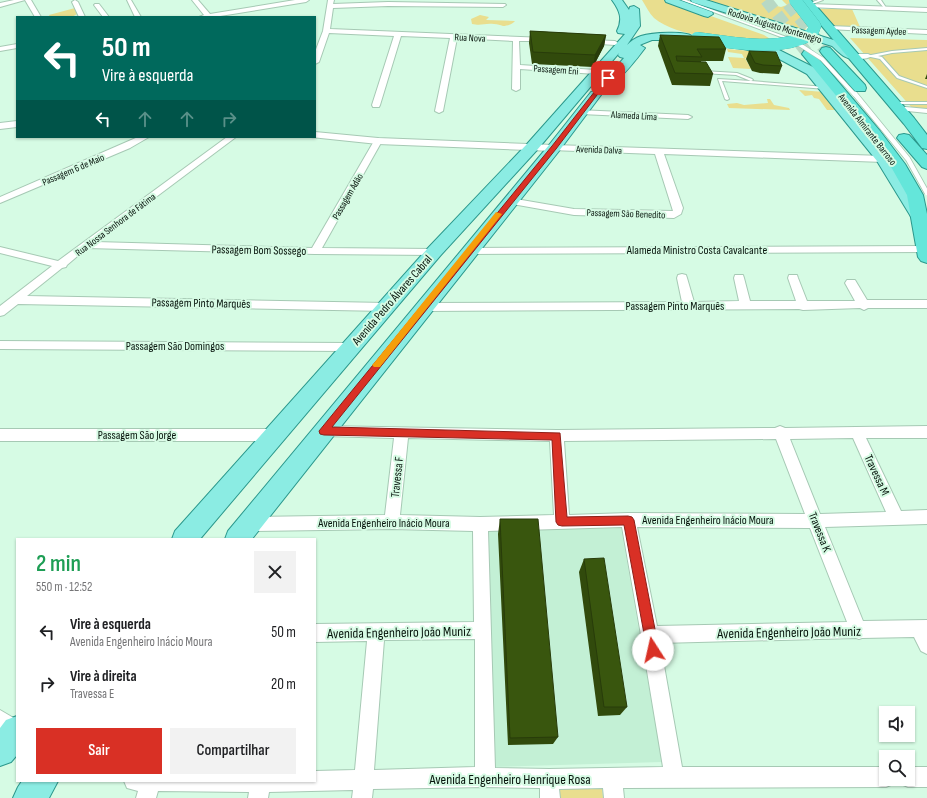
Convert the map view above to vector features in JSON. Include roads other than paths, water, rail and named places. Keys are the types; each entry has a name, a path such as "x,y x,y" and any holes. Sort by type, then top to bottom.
{"highway":[{"path":"695,38 771,44 789,44 800,41 812,34 815,26 795,0"},
{"path":"808,3 927,145"},
{"name":"Avenida Almirante Barroso","path":"826,51 880,109 927,164"},
{"name":"Avenida Almirante Barroso","path":"808,54 831,88 875,134 897,164 915,195 926,253"}],"main road":[{"path":"599,68 626,22 626,13 617,0"},
{"path":"627,0 644,15 674,34 695,38"},
{"name":"Rodovia Augusto Montenegro","path":"670,0 777,39 789,45 811,70 831,88 883,159 919,217"},
{"name":"Rodovia Augusto Montenegro","path":"696,0 836,44 851,56"},
{"path":"599,68 632,33 635,26 644,15"},
{"path":"238,538 423,307 554,148 631,46 637,41 654,36 695,38"},
{"path":"601,87 611,80 639,47 652,42 669,40 764,49 783,55 811,70"},
{"name":"Avenida Pedro Álvares Cabral","path":"185,538 350,347 434,252 532,147 599,68"},
{"path":"0,750 16,732"},
{"path":"29,798 41,782"}],"street":[{"path":"0,5 22,0"},
{"path":"28,0 37,16"},
{"path":"195,0 206,16 306,0"},
{"path":"129,1 137,16"},
{"path":"75,2 82,16"},
{"path":"316,59 326,31 330,3 503,5"},
{"path":"808,3 927,10"},
{"path":"97,5 105,16"},
{"name":"Passagem Aydee","path":"830,28 927,32"},
{"name":"Rua Nova","path":"326,31 554,41"},
{"path":"376,105 398,34"},
{"path":"439,111 454,36"},
{"name":"Passagem Eni","path":"516,39 516,89"},
{"path":"577,42 615,43"},
{"path":"0,49 16,46"},
{"path":"851,56 870,56"},
{"name":"Passagem Eni","path":"515,67 599,68"},
{"path":"895,105 927,111"},
{"name":"Alameda Lima","path":"581,112 688,117"},
{"path":"0,126 16,124"},
{"name":"Avenida Dalva","path":"316,135 378,141 883,159"},
{"name":"Passagem 6 de Maio","path":"0,200 143,138"},
{"name":"Rua Nossa Senhora de Fátima","path":"0,312 85,246 231,138"},
{"name":"Passagem Adão","path":"315,251 378,141"},
{"name":"Passagem São Benedito","path":"510,200 574,212 674,215 678,212 678,208 658,151"},
{"name":"Passagem Bom Sossego","path":"85,246 434,252"},
{"path":"0,250 62,265"},
{"name":"Alameda Ministro Costa Cavalcante","path":"469,251 926,253"},
{"path":"682,278 689,306"},
{"path":"739,278 746,306"},
{"path":"793,278 803,306"},
{"path":"851,283 864,306"},
{"name":"Passagem Pinto Marquês","path":"16,300 386,307"},
{"name":"Passagem Pinto Marquês","path":"423,307 864,306 927,304"},
{"name":"Passagem São Domingos","path":"0,345 350,347"},
{"path":"324,431 557,436 780,432 927,432"},
{"name":"Travessa F","path":"392,522 402,432"},
{"name":"Travessa K","path":"780,432 858,631"},
{"name":"Travessa M","path":"857,433 896,517"},
{"name":"Passagem São Jorge","path":"0,435 275,435"},
{"path":"557,436 562,522"},
{"name":"Avenida Engenheiro Inácio Moura","path":"249,524 392,522 480,524 628,520 815,520 927,517"},
{"path":"628,520 650,635 674,777"},
{"path":"480,524 485,777"},
{"path":"923,628 927,645"},
{"name":"Avenida Engenheiro João Muniz","path":"650,635 858,631 923,628"},
{"name":"Avenida Engenheiro João Muniz","path":"316,633 483,630"},
{"path":"363,789 376,633"},
{"path":"0,719 16,730"},
{"name":"Avenida Engenheiro Henrique Rosa","path":"143,787 363,789 485,777 550,789 612,778 879,777"},
{"path":"915,777 927,777"},
{"path":"612,778 614,798"}],"lane":[{"path":"683,0 790,39 814,53 846,84 898,147 915,171 927,193"},
{"path":"808,3 821,0"},
{"path":"879,0 886,8"},
{"path":"870,56 892,52 927,49"},
{"path":"870,56 880,58 898,77 927,87"},
{"path":"698,71 737,74 759,83"},
{"path":"726,99 719,80 831,88"},
{"path":"895,105 927,104"}],"tunnel":[{"path":"766,0 808,54"},
{"path":"788,4 826,51"}]}
